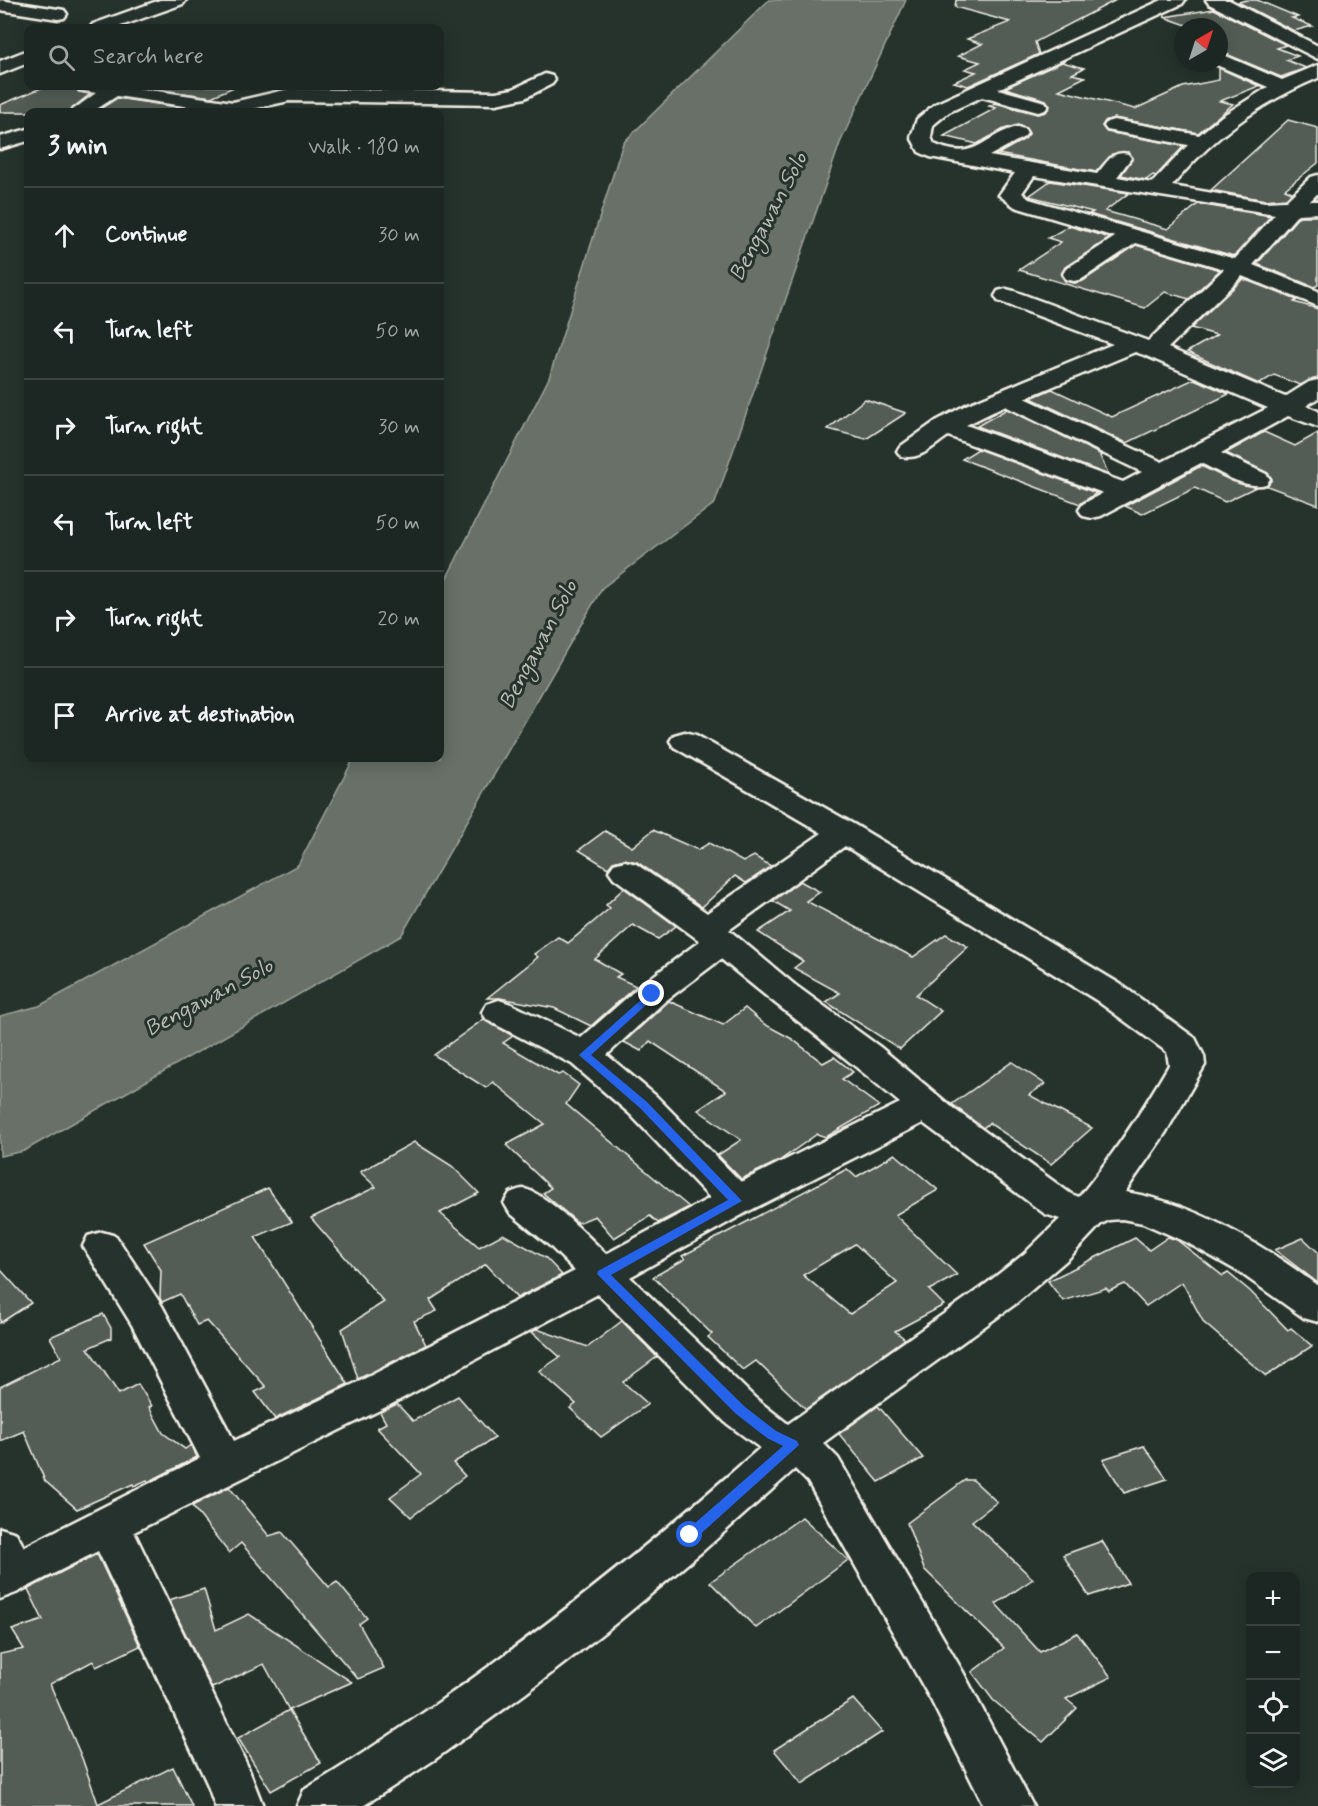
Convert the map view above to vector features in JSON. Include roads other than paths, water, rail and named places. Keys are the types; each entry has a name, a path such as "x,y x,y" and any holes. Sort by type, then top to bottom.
{"street":[{"path":"110,24 177,0"},
{"path":"1176,0 978,90 928,117 921,137 926,148 930,151 969,159 1265,208 1318,207"},
{"path":"1215,0 1318,53"},
{"path":"0,5 58,14"},
{"path":"0,68 24,58"},
{"path":"1228,63 1283,87"},
{"path":"1157,191 1202,141 1253,103 1318,71"},
{"path":"0,74 24,77"},
{"path":"121,90 240,108 289,95 496,98 518,94 545,80"},
{"path":"86,108 113,90"},
{"path":"978,90 1038,106"},
{"path":"1114,126 1202,141"},
{"path":"969,159 1017,133"},
{"path":"0,143 24,136"},
{"path":"1102,182 1121,158"},
{"path":"1028,169 1011,192 1012,198 1239,267 1318,298"},
{"path":"910,451 945,426 977,409 1144,347 1239,267 1270,234 1291,207 1318,181"},
{"path":"1074,273 1132,236"},
{"path":"1006,296 1144,347 1318,420"},
{"path":"1092,510 1122,491 1288,407 1318,387"},
{"path":"1007,398 1161,472"},
{"path":"945,426 1122,491"},
{"path":"1198,452 1257,480"},
{"path":"321,1806 371,1776 478,1703 673,1549 822,1420 942,1338 1010,1286 1057,1245 1087,1214 1131,1153 1186,1065 1186,1056 1182,1046 1108,992 844,832 685,741"},
{"path":"585,1055 715,935 844,832"},
{"path":"625,872 715,935 783,993 867,1056 925,1106 1058,1204 1087,1214 1106,1206 1128,1206 1157,1214 1219,1242 1312,1295"},
{"path":"499,1012 585,1055 643,1105 736,1201"},
{"path":"5,1566 108,1524 373,1394 736,1201 925,1106"},
{"path":"523,1203 564,1236 740,1410 772,1435 793,1445 823,1470 947,1686 1009,1806"},
{"path":"102,1246 148,1317 225,1465"},
{"path":"108,1524 166,1650 230,1780 239,1806"}],"water":[{"name":"Bengawan Solo","path":"769,0 906,0 840,143 715,503 602,588 401,936 24,1151 0,1156 0,1016 39,1006 298,865 352,762 444,762 444,583 549,378 623,143"}]}
